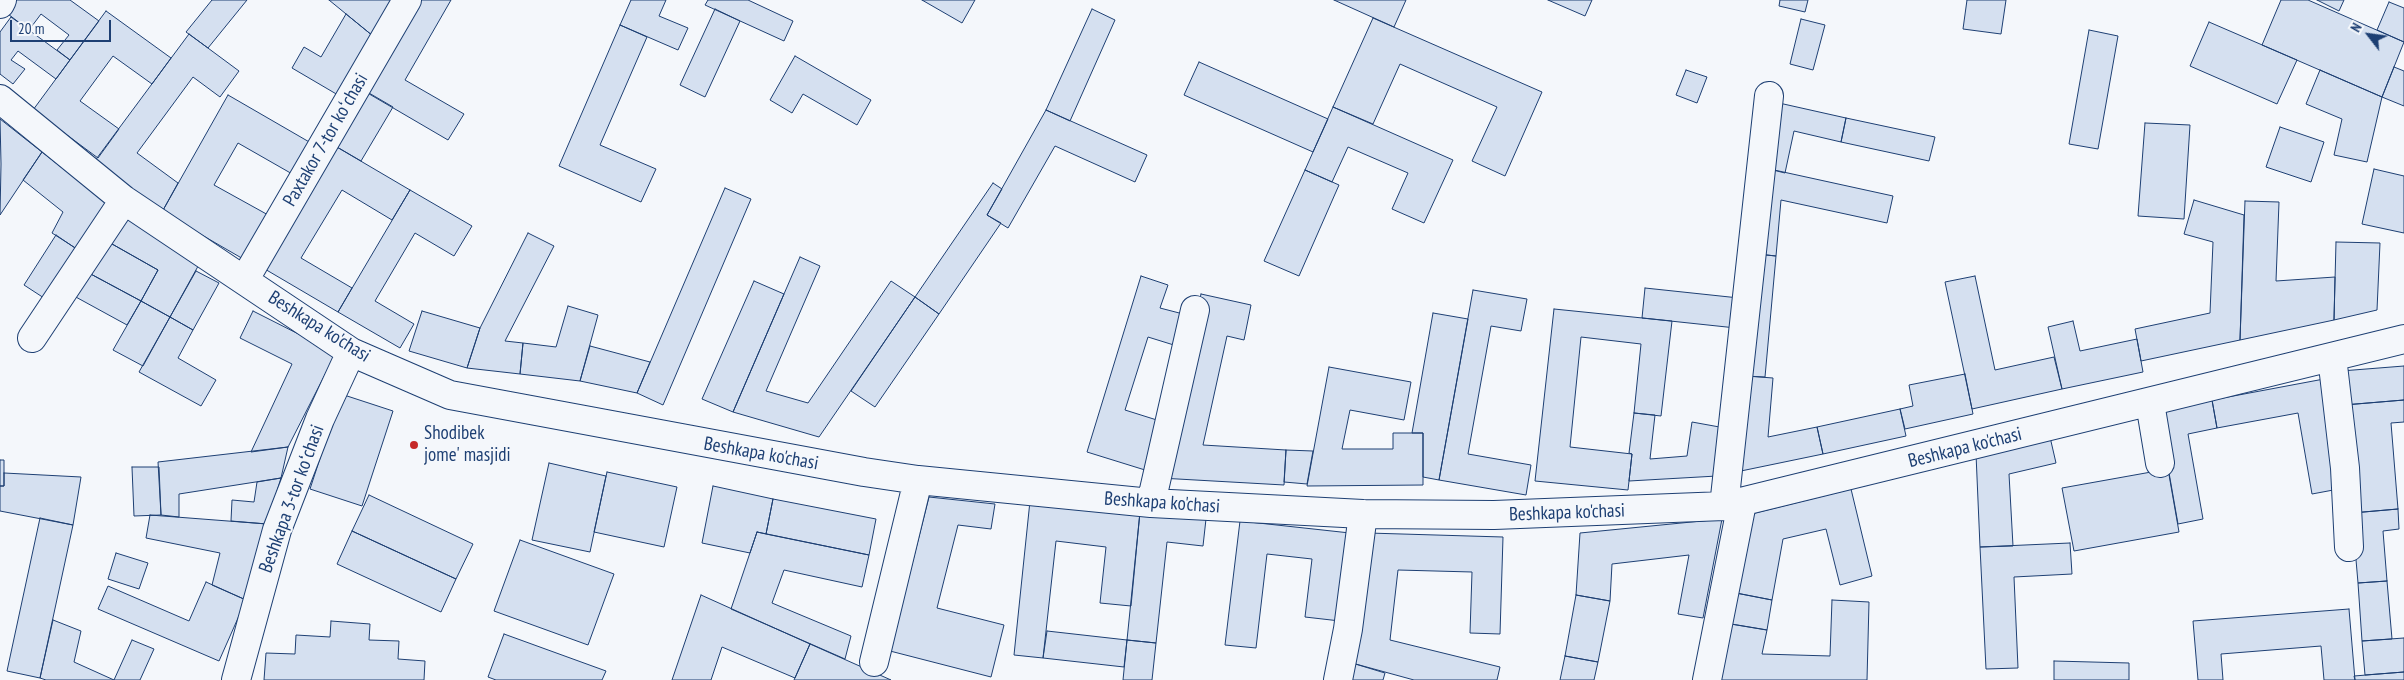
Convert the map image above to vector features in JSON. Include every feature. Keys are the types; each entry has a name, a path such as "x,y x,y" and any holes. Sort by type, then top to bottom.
{"street":[{"path":"0,4 2,0"},
{"name":"Paxtakor 7-tor koʻchasi","path":"245,280 407,0"},
{"path":"1707,680 1733,505 1768,96"},
{"name":"Beshkapa ko'chasi","path":"0,99 124,200 351,352 450,395 864,472 918,480 1151,503 1363,514 1494,515 1733,505 2404,339"},
{"path":"32,338 124,200"},
{"path":"1151,503 1195,310"},
{"name":"Beshkapa 3-tor koʻchasi","path":"236,680 276,530 320,419 351,352"},
{"path":"2332,357 2345,468 2349,547"},
{"path":"2150,403 2160,463"},
{"path":"874,662 918,480"},
{"path":"1338,680 1348,629 1363,514"}],"building":[{"path":"12,0 70,0 99,21 70,60 57,50 69,35 41,14 29,30 4,11"},
{"path":"212,0 247,0 208,48 186,32"},
{"path":"329,0 393,0 373,36"},
{"path":"411,0 451,0 405,80 464,114 448,140 359,88"},
{"path":"631,0 666,0 659,16 688,28 678,50 620,25"},
{"path":"708,0 748,0 793,21 784,41 705,5"},
{"path":"922,0 975,0 962,23"},
{"path":"1334,0 1406,0 1394,27"},
{"path":"1548,0 1592,0 1585,16"},
{"path":"1780,0 1808,0 1805,12 1779,6"},
{"path":"1967,0 2006,0 2001,34 1963,29"},
{"path":"2281,0 2308,0 2404,42 2382,97 2262,45"},
{"path":"2317,0 2344,0 2339,11"},
{"path":"2389,2 2404,8 2404,42 2377,30"},
{"path":"715,9 740,21 705,97 680,85"},
{"path":"1092,9 1115,20 1070,121 1046,110"},
{"path":"106,11 171,58 152,84 113,56 80,101 119,129 98,158 33,110"},
{"path":"346,14 373,36 338,95 292,68 304,47 321,57"},
{"path":"11,17 70,60 56,79 18,51 11,60 25,69 13,84 0,74 0,32"},
{"path":"1373,18 1542,92 1505,176 1472,161 1497,107 1400,64 1373,124 1333,107"},
{"path":"1801,19 1825,25 1813,70 1790,64"},
{"path":"2209,22 2297,60 2277,104 2190,66"},
{"path":"620,25 647,37 600,145 656,169 641,202 559,166"},
{"path":"2089,30 2118,36 2098,149 2069,144"},
{"path":"189,34 239,71 220,97 193,77 137,153 178,183 162,212 94,162"},
{"path":"795,56 871,100 857,125 803,94 792,113 770,100"},
{"path":"1199,62 1328,119 1313,152 1184,95"},
{"path":"2394,67 2404,71 2404,106 2382,97"},
{"path":"1686,70 1707,77 1697,103 1676,95"},
{"path":"2320,70 2382,97 2367,162 2334,155 2342,119 2306,104"},
{"path":"369,93 393,107 361,161 337,147"},
{"path":"228,95 311,143 294,175 238,143 214,185 270,216 245,260 162,212"},
{"path":"1779,103 1846,118 1841,142 1794,131 1785,173 1765,168"},
{"path":"1333,107 1453,160 1424,223 1392,209 1408,173 1348,147 1332,182 1305,170"},
{"path":"1046,110 1147,155 1135,182 1055,146 1008,228 987,215"},
{"path":"1846,118 1935,137 1929,161 1841,142"},
{"path":"0,119 42,152 0,215 1,164"},
{"path":"2145,123 2190,125 2184,219 2138,216"},
{"path":"2280,127 2324,142 2311,182 2266,167"},
{"path":"330,143 410,190 392,220 342,190 301,258 352,288 338,312 258,265"},
{"path":"42,152 108,204 77,249 52,233 63,212 23,180"},
{"path":"1765,168 1893,196 1887,223 1781,200 1776,256 1757,254"},
{"path":"2374,169 2404,176 2404,233 2362,224"},
{"path":"1305,170 1339,185 1299,276 1264,261"},
{"path":"993,183 1002,189 987,215 1001,223 939,314 915,297"},
{"path":"725,188 751,199 663,405 637,393"},
{"path":"410,190 472,226 454,256 415,233 375,301 414,324 400,348 338,312"},
{"path":"2194,200 2244,215 2240,340 2141,361 2135,329 2210,313 2213,242 2184,234"},
{"path":"2245,201 2279,202 2276,281 2335,277 2334,320 2240,340"},
{"path":"120,213 202,259 170,317 141,301 158,270 105,240"},
{"path":"528,233 554,246 505,341 523,343 520,374 467,368 480,328"},
{"path":"56,235 75,248 44,298 24,285"},
{"path":"105,240 158,270 141,301 87,272"},
{"path":"2336,242 2380,243 2377,310 2334,320"},
{"path":"1757,254 1776,256 1765,377 1745,376"},
{"path":"800,257 820,266 766,391 808,403 891,281 915,297 819,437 733,412"},
{"path":"196,271 219,283 193,330 170,317"},
{"path":"87,272 141,301 127,325 74,296"},
{"path":"1141,276 1168,285 1160,308 1187,315 1177,346 1148,337 1125,410 1160,421 1145,470 1087,452"},
{"path":"1975,276 1995,370 2054,357 2062,389 1972,409 1945,282"},
{"path":"754,281 784,294 733,412 702,399"},
{"path":"1645,288 1739,298 1736,328 1642,318"},
{"path":"1473,290 1527,299 1521,331 1491,326 1468,454 1531,465 1526,495 1439,480"},
{"path":"1201,294 1251,305 1244,340 1227,336 1203,445 1286,450 1284,485 1160,478"},
{"path":"915,297 939,314 875,407 851,391"},
{"path":"141,301 170,317 143,366 113,350"},
{"path":"568,306 598,315 580,381 520,374 523,343 556,347"},
{"path":"1554,309 1672,321 1661,416 1634,413 1641,344 1581,337 1570,447 1632,454 1628,490 1535,481"},
{"path":"253,311 336,353 288,447 251,452 292,364 240,338"},
{"path":"422,311 480,328 467,368 409,351"},
{"path":"1433,313 1468,319 1439,480 1423,477 1423,433 1412,433"},
{"path":"170,317 193,330 178,358 216,380 201,406 139,372"},
{"path":"2073,321 2080,351 2137,339 2143,372 2062,389 2048,327"},
{"path":"590,346 650,362 637,393 580,381"},
{"path":"2404,366 2404,400 2344,405 2341,371"},
{"path":"1329,367 1411,382 1404,420 1350,410 1342,449 1393,449 1393,433 1423,433 1423,485 1307,486"},
{"path":"1965,374 1973,414 1905,429 1900,409 1913,406 1909,385"},
{"path":"1746,376 1773,378 1768,437 1817,427 1823,454 1736,472"},
{"path":"2324,379 2344,488 2312,494 2298,413 2217,428 2212,400"},
{"path":"341,394 393,411 362,506 310,489"},
{"path":"2212,400 2217,428 2188,434 2203,519 2178,524 2158,410"},
{"path":"2404,400 2404,422 2391,423 2398,509 2352,513 2344,405"},
{"path":"1900,409 1906,436 1823,454 1817,427"},
{"path":"1634,413 1655,415 1650,459 1687,456 1692,422 1725,428 1717,476 1629,481 1632,454 1629,453"},
{"path":"2050,437 2056,463 2009,474 2013,546 1980,547 1976,454"},
{"path":"288,447 281,478 179,494 179,517 161,515 158,462"},
{"path":"1286,450 1313,451 1307,484 1284,482"},
{"path":"0,460 4,460 4,486 0,486"},
{"path":"549,463 606,476 590,552 532,540"},
{"path":"132,467 159,467 161,515 134,516"},
{"path":"2168,469 2179,532 2074,551 2062,488"},
{"path":"607,472 677,487 664,547 594,532"},
{"path":"4,473 81,477 73,525 0,511 0,486 4,486"},
{"path":"281,478 267,524 231,521 232,500 254,502 257,482"},
{"path":"713,486 773,499 766,534 757,532 750,553 702,543"},
{"path":"1851,489 1872,576 1840,585 1826,529 1783,539 1772,600 1736,593 1751,514"},
{"path":"369,495 473,544 456,579 352,531"},
{"path":"929,497 995,504 991,529 958,525 937,608 1004,625 991,677 890,651"},
{"path":"773,499 876,519 869,555 766,534"},
{"path":"1030,501 1140,512 1131,606 1100,603 1106,547 1056,541 1043,658 1014,655"},
{"path":"2398,509 2399,529 2383,531 2387,581 2358,583 2352,513"},
{"path":"1140,512 1206,519 1203,546 1167,542 1156,643 1127,640"},
{"path":"150,515 267,524 246,600 212,585 220,553 146,538"},
{"path":"40,518 73,525 40,678 7,671"},
{"path":"1722,519 1703,618 1678,614 1689,555 1612,564 1610,601 1576,595 1580,533"},
{"path":"1240,521 1350,533 1340,621 1305,617 1312,559 1267,554 1256,648 1225,645"},
{"path":"352,531 456,579 441,612 337,564"},
{"path":"757,532 869,555 862,587 784,570 772,603 851,636 845,659 731,609"},
{"path":"1368,533 1503,537 1500,634 1470,633 1472,572 1398,570 1390,640 1500,667 1497,680 1414,680 1352,663"},
{"path":"520,540 614,574 588,645 494,611"},
{"path":"2070,543 2072,574 2014,577 2018,668 1986,669 1980,547"},
{"path":"116,553 148,563 139,589 108,579"},
{"path":"2387,581 2392,639 2362,641 2358,583"},
{"path":"206,582 246,600 219,661 98,609 108,586 189,621"},
{"path":"1736,593 1772,600 1767,630 1731,624"},
{"path":"701,595 810,644 795,678 722,647 711,680 672,680"},
{"path":"1576,595 1610,601 1598,662 1565,656"},
{"path":"1832,600 1869,602 1867,680 1720,680 1731,624 1767,630 1762,654 1830,656"},
{"path":"2349,609 2355,680 2324,680 2321,646 2221,654 2223,680 2198,680 2193,621"},
{"path":"53,620 81,631 74,662 114,680 46,680 40,678"},
{"path":"331,621 370,624 369,640 399,641 398,659 425,661 424,680 264,680 266,653 295,654 296,635 330,637"},
{"path":"1047,631 1127,640 1124,667 1043,658"},
{"path":"504,634 606,671 602,680 496,680 488,677"},
{"path":"2404,638 2404,672 2365,675 2362,641"},
{"path":"132,640 154,649 140,680 114,680"},
{"path":"1127,640 1156,643 1152,680 1123,680"},
{"path":"810,644 891,680 794,680"},
{"path":"1565,656 1598,662 1594,680 1560,680"},
{"path":"2054,661 2129,663 2129,680 2054,680"},
{"path":"1352,663 1385,673 1383,680 1347,680"},
{"path":"2404,672 2404,680 2355,680 2354,676"}],"place":[{"name":"Shodibek jome' masjidi","path":"414,445"}]}
